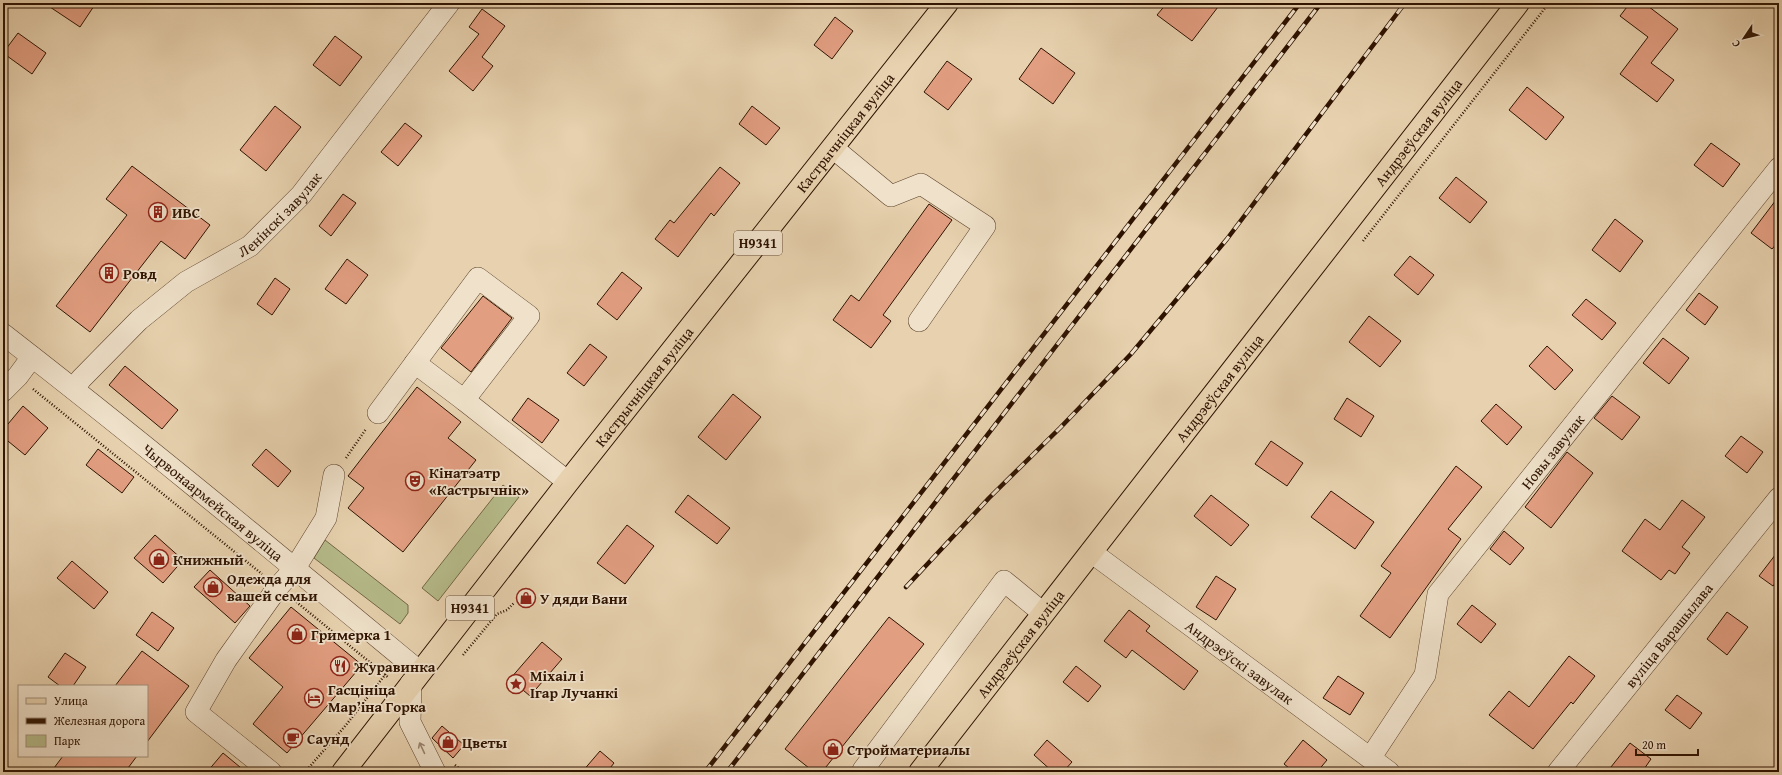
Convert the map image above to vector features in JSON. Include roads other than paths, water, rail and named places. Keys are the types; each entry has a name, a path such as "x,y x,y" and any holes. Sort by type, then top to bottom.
{"main road":[{"name":"Кастрычніцкая вуліца","path":"343,772 568,482 947,3"},
{"name":"Андрэеўская вуліца","path":"920,772 1518,3"}],"street":[{"name":"Ленінскі завулак","path":"74,389 81,379 139,320 186,282 250,246 301,195 449,3"},
{"path":"832,148 891,196 921,184 985,226 919,321"},
{"name":"Новы завулак","path":"1371,758 1425,675 1438,594 1779,168"},
{"path":"378,413 478,278 529,316 464,400"},
{"name":"Чырвонаармейская вуліца","path":"3,334 74,389 295,568 412,682"},
{"path":"3,391 18,376 32,357"},
{"path":"415,363 568,482"},
{"path":"272,772 191,719 226,660 278,587 295,568 326,518 334,475"},
{"name":"вуліца Варашылава","path":"1558,772 1779,498"},
{"name":"Андрэеўскі завулак","path":"1091,552 1389,772"},
{"path":"866,772 863,770 1004,581 1043,613"},
{"path":"412,682 410,722 443,767"}],"railway":[{"path":"705,772 1300,3"},
{"path":"727,772 1321,3"},
{"path":"906,587 989,498 1060,428 1131,354 1227,239 1405,3"}],"place":[{"name":"ИВС","path":"158,212"},
{"name":"Ровд","path":"109,273"},
{"name":"Кінатэатр «Кастрычнік»","path":"415,481"},
{"name":"Книжный","path":"159,559"},
{"name":"Одежда для вашей семьи","path":"213,587"},
{"name":"У дяди Вани","path":"526,598"},
{"name":"Гримерка 1","path":"297,634"},
{"name":"Журавинка","path":"340,666"},
{"name":"Міхаіл і Ігар Лучанкі","path":"516,684"},
{"name":"Гасцініца Марʼіна Горка","path":"314,698"},
{"name":"Саунд","path":"293,738"},
{"name":"Цветы","path":"448,742"},
{"name":"Стройматериалы","path":"833,749"}]}
